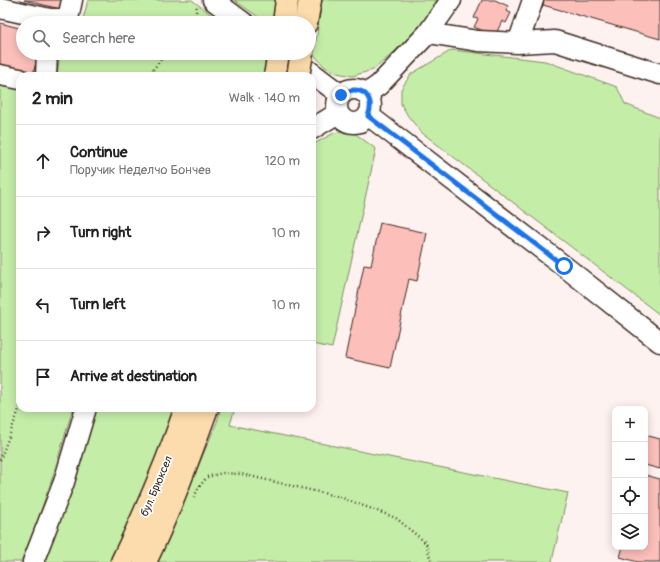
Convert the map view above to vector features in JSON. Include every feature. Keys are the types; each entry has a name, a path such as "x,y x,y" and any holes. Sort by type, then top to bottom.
{"main road":[{"path":"285,16 287,0"},
{"path":"307,16 310,0"},
{"path":"276,72 278,60"},
{"path":"299,72 301,60"},
{"name":"бул. Брюксел","path":"122,562 172,448 185,412"},
{"name":"бул. Брюксел","path":"145,562 190,456 206,412"}],"street":[{"path":"69,16 72,0"},
{"path":"213,0 235,16"},
{"path":"366,94 379,85 428,33 451,0"},
{"path":"518,43 533,0"},
{"path":"0,8 30,16"},
{"path":"428,33 478,41 518,43 555,41 660,74"},
{"path":"46,72 47,60"},
{"path":"292,60 305,72"},
{"path":"0,75 16,78"},
{"path":"316,82 340,104 345,121 351,123 362,121 368,116 371,106 370,100 366,94 351,89 346,91 340,104 316,125"},
{"path":"368,116 564,266 660,342"},
{"path":"33,562 64,482 85,412"}],"path":[{"path":"195,16 197,0"},
{"path":"151,72 161,60"},
{"path":"0,460 18,412"},
{"path":"192,500 199,487 207,477 222,473 241,474 340,497 396,518 426,543 431,562"}],"green space":[{"path":"88,0 192,0 213,16 84,16"},
{"path":"234,0 279,0 277,16 257,16"},
{"path":"322,0 437,0 417,30 373,70 352,76 337,73 325,67 316,57 316,41"},
{"path":"452,50 545,61 617,87 625,104 660,118 660,315 421,132 408,116 401,104 401,89 411,74"},
{"path":"59,60 269,60 267,72 58,72"},
{"path":"0,80 16,84 16,412 72,412 52,479 23,562 0,562"},
{"path":"346,130 353,132 376,149 332,348 316,345 316,143 334,133"},
{"path":"95,412 175,412 135,513 111,562 43,562"},
{"path":"220,412 234,412 230,425 568,493 553,562 157,562 217,422"}],"building":[{"path":"24,0 67,0 64,10"},
{"path":"482,0 495,0 508,6 506,11 511,13 506,23 502,21 495,36 474,27 478,19 474,18"},
{"path":"544,0 660,0 660,39 543,5"},
{"path":"0,23 16,27 16,60 36,60 34,72 21,72 0,67"},
{"path":"380,223 427,233 417,281 409,279 390,368 345,358 364,265 371,266"},
{"path":"648,436 660,439 660,469 648,466"},
{"path":"648,476 660,479 660,562 638,562 620,557 622,550 648,550"}],"route":[{"path":"341,95 351,89 363,92 370,100 371,106 368,116 564,266"}]}
